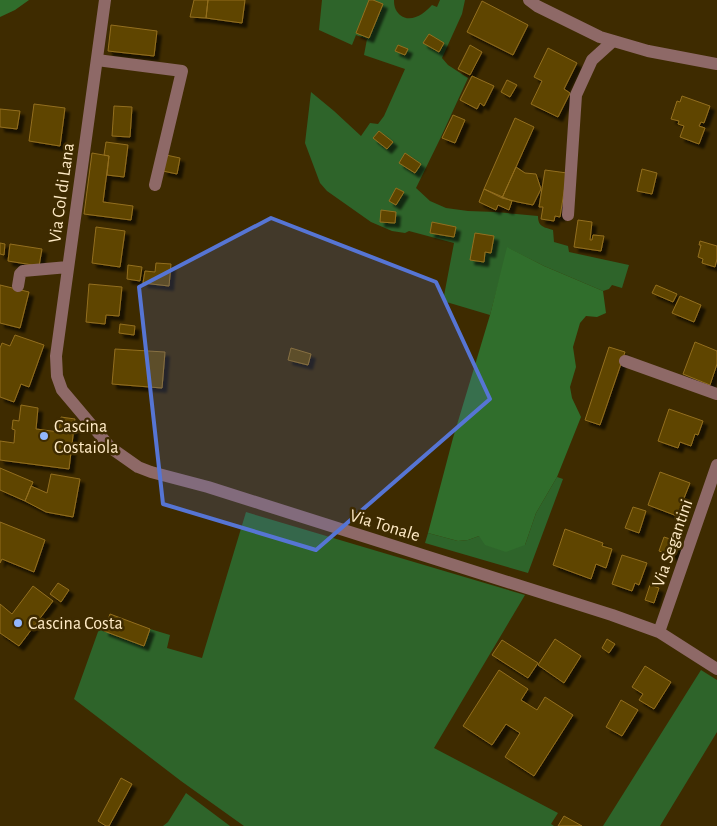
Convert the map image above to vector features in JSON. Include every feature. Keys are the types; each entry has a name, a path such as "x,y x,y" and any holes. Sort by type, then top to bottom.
{"street":[{"name":"Via Col di Lana","path":"62,390 57,376 56,356 105,0"},
{"path":"529,0 537,6 600,37 648,51 717,64"},
{"path":"568,215 576,95 592,60 613,41"},
{"path":"97,60 182,70 155,185"},
{"path":"18,286 20,274 23,271 68,267"},
{"path":"625,361 717,394"},
{"name":"Via Tonale","path":"62,390 111,448 138,467 612,615 659,632 717,669"},
{"name":"Via Segantini","path":"659,632 717,465"}],"highlighted area":[{"path":"271,218 436,282 490,399 316,550 163,504 139,287"}],"green space":[{"path":"0,0 29,0 15,10 0,17"},
{"path":"322,0 394,0 395,8 400,15 413,18 422,14 432,5 437,7 440,0 465,0 462,14 442,58 448,65 468,78 416,188 430,201 446,208 538,216 540,224 553,230 554,242 568,246 569,252 629,265 622,288 612,285 609,289 603,291 544,266 508,248 490,315 443,301 454,243 409,231 405,233 392,231 371,222 327,191 320,183 305,143 311,92 361,136 370,123 378,124 384,116 405,69 364,55 367,39 356,35 352,45 319,30"},
{"path":"507,247 544,266 603,291 606,313 597,317 586,316 580,323 573,347 576,367 570,387 572,398 581,417 557,477 536,513 525,545 506,552 485,545 479,536 458,541 428,533 453,438 490,315"},
{"path":"557,477 563,479 528,573 425,543 428,533 458,541 479,536 525,545 536,513"},
{"path":"246,512 525,595 434,748 558,813 551,824 554,826 244,826 181,781 74,699 99,629 144,645 150,629 170,635 167,648 202,658"},
{"path":"701,670 717,680 717,732 660,826 603,826"},
{"path":"186,793 230,826 163,826 168,822"}],"building":[{"path":"194,0 208,0 206,18 190,17"},
{"path":"208,0 245,0 242,23 206,18"},
{"path":"369,0 383,4 369,38 356,33"},
{"path":"482,1 528,25 513,55 467,32"},
{"path":"111,25 157,31 154,56 108,51"},
{"path":"429,34 444,43 439,52 423,43"},
{"path":"398,45 408,49 405,55 395,51"},
{"path":"470,45 482,52 470,75 458,69"},
{"path":"548,48 577,63 564,89 570,93 558,117 531,104 542,81 534,77"},
{"path":"472,76 494,86 484,106 480,103 477,109 460,100"},
{"path":"507,80 517,85 510,97 501,92"},
{"path":"682,96 710,106 704,123 701,122 699,126 705,128 699,144 680,137 684,126 678,124 679,121 671,119 677,101 680,102"},
{"path":"34,104 65,108 60,146 29,141"},
{"path":"114,106 132,107 130,137 112,136"},
{"path":"0,109 20,111 17,129 0,127"},
{"path":"453,115 465,120 455,143 442,138"},
{"path":"515,118 534,127 502,198 484,189"},
{"path":"379,131 393,142 387,149 373,138"},
{"path":"106,142 128,145 124,177 107,175 109,156 104,155"},
{"path":"92,153 109,156 103,202 133,206 131,220 84,214"},
{"path":"405,153 421,164 415,173 399,163"},
{"path":"166,155 180,158 177,174 163,171"},
{"path":"516,167 525,173 536,174 541,189 533,205 502,198"},
{"path":"642,169 657,173 652,194 637,191"},
{"path":"545,170 567,173 560,217 555,216 554,221 541,219 543,207 539,207"},
{"path":"396,188 404,192 396,205 389,201"},
{"path":"484,189 512,201 509,210 498,205 496,210 479,202"},
{"path":"381,210 396,212 395,223 380,222"},
{"path":"578,220 592,222 590,240 592,240 593,235 604,236 601,251 574,247"},
{"path":"432,222 456,227 454,237 430,233"},
{"path":"96,227 125,231 120,267 92,263"},
{"path":"475,233 494,236 491,253 485,252 484,262 470,260"},
{"path":"700,241 717,246 715,267 702,263 703,259 698,257"},
{"path":"0,243 5,244 4,255 0,254"},
{"path":"10,244 42,249 39,266 8,261"},
{"path":"156,263 171,264 169,286 143,283 145,271 155,272"},
{"path":"128,265 142,267 140,281 127,279"},
{"path":"89,284 122,287 119,316 106,315 105,324 86,322"},
{"path":"0,285 29,292 20,328 0,323"},
{"path":"656,285 677,294 673,302 652,293"},
{"path":"680,296 701,305 694,322 672,313"},
{"path":"120,324 135,326 134,335 119,333"},
{"path":"15,335 44,345 29,387 21,384 14,402 0,397 0,348 2,343 10,346"},
{"path":"695,342 717,351 717,364 710,385 683,374"},
{"path":"609,347 625,352 600,425 585,420"},
{"path":"291,348 311,354 308,365 288,360"},
{"path":"115,349 165,352 162,388 112,384"},
{"name":"Cascina Costaiola","path":"21,405 38,408 36,429 59,432 61,417 75,419 69,469 0,460 0,441 14,443 15,430 12,429 13,420 19,421"},
{"path":"669,409 703,421 698,435 695,434 691,446 680,442 678,448 658,441"},
{"path":"0,468 33,482 25,501 0,490"},
{"path":"660,472 690,483 677,516 648,505"},
{"path":"51,474 80,479 73,517 46,512 25,501 31,486 47,493"},
{"path":"633,507 646,511 639,533 625,528"},
{"name":"Cascina Costa","path":"0,522 45,540 34,572 2,559 0,563"},
{"path":"565,529 603,543 602,546 612,549 606,568 596,564 591,579 553,565"},
{"path":"664,537 679,542 674,556 659,551"},
{"path":"622,555 647,563 639,585 635,583 632,591 612,584"},
{"path":"58,583 69,590 61,602 50,594"},
{"path":"650,585 659,588 654,603 645,600"},
{"name":"Cascina Costa","path":"33,586 53,601 19,646 0,633 0,604 12,614"},
{"path":"110,614 150,629 144,646 104,631"},
{"path":"555,639 581,656 564,683 538,665"},
{"path":"607,639 615,644 609,653 602,648"},
{"path":"502,640 538,663 528,678 492,655"},
{"path":"645,666 671,682 654,709 639,700 643,694 632,687"},
{"path":"499,670 528,689 521,700 537,710 545,697 573,715 534,776 505,757 520,733 506,724 492,745 463,726"},
{"path":"621,700 638,710 622,736 606,727"},
{"path":"121,778 132,784 109,826 106,826 98,821"},
{"path":"564,816 582,826 558,826"}],"place":[{"name":"Cascina Costaiola","path":"44,436"},
{"name":"Cascina Costa","path":"18,623"}]}
